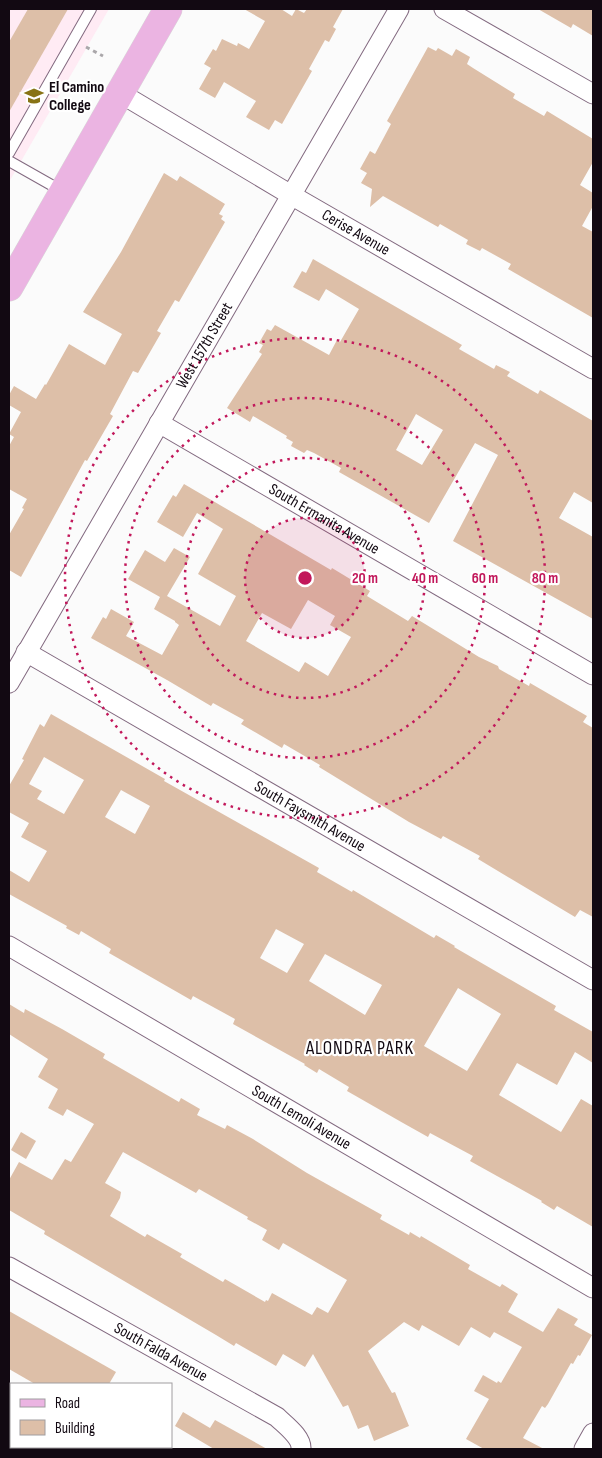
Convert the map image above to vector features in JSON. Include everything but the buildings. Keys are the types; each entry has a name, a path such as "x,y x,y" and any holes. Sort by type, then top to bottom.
{"main road":[{"path":"9,287 168,9"}],"street":[{"name":"West 157th Street","path":"9,682 399,9"},
{"path":"444,9 593,94"},
{"name":"Cerise Avenue","path":"120,93 291,195 593,369"},
{"name":"South Ermanita Avenue","path":"159,423 593,675"},
{"name":"South Faysmith Avenue","path":"26,652 593,980"},
{"name":"South Lemoli Avenue","path":"9,946 593,1288"},
{"name":"South Falda Avenue","path":"9,1267 277,1417 293,1432 302,1445 301,1449"},
{"path":"584,1449 593,1433"}],"lane":[{"path":"9,153 91,9"},
{"path":"9,161 63,192"}],"path":[{"path":"84,45 103,56"}],"shaded area":[{"name":"El Camino College","path":"9,9 109,9 9,182"}],"place":[{"name":"El Camino College","path":"34,96"}],"district":[{"name":"ALONDRA PARK","path":"360,1048"}]}
